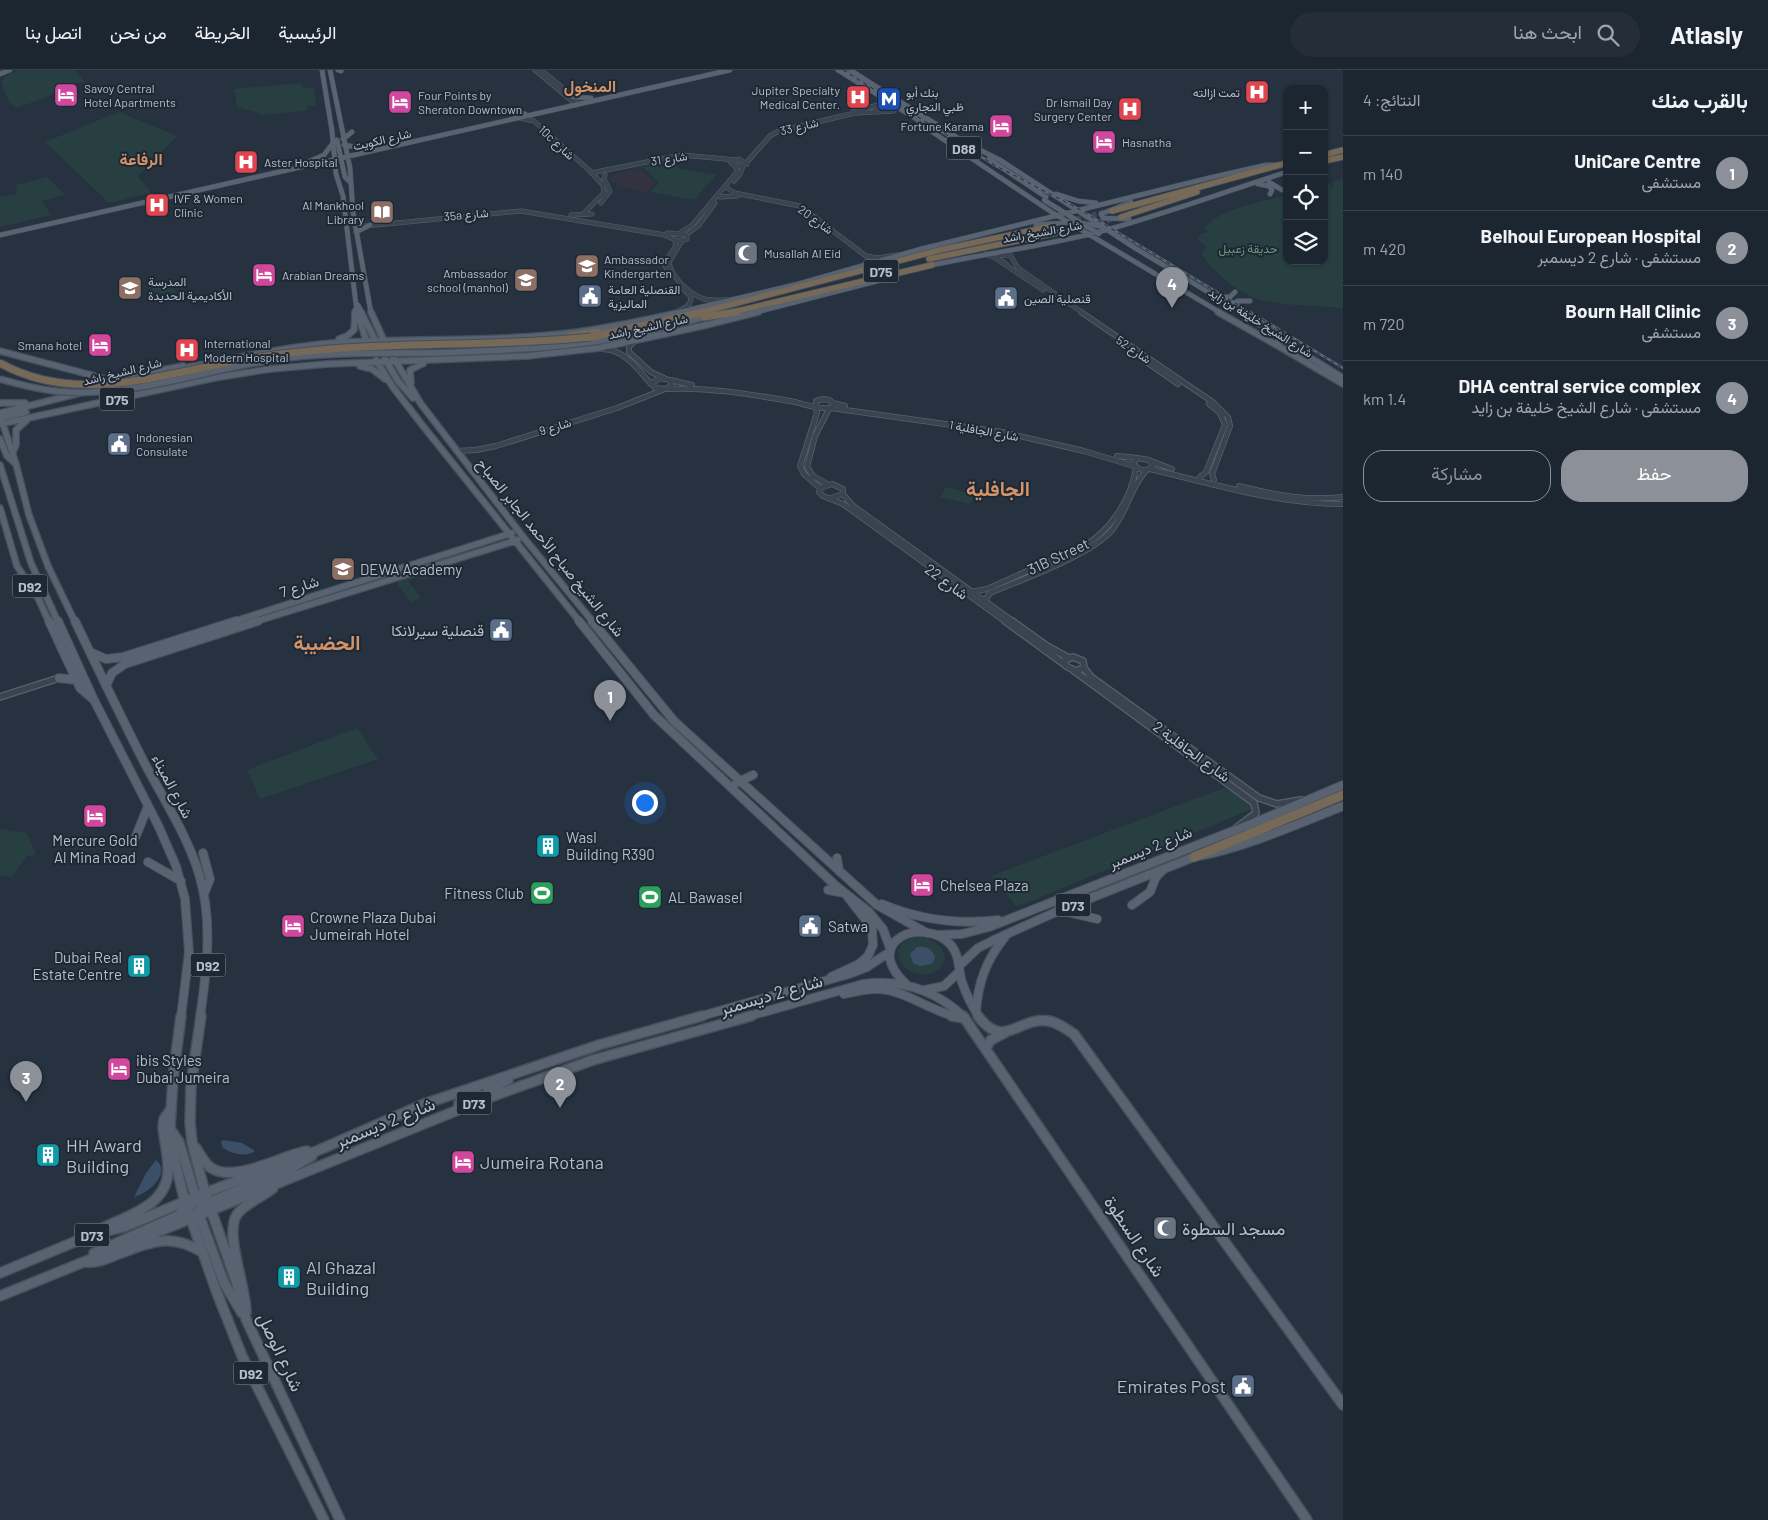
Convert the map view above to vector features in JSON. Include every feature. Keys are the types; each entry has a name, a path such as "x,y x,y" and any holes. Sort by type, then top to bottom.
{"highway":[{"path":"1328,154 1343,149"},
{"path":"1328,160 1343,157"},
{"name":"شارع الشيخ راشد","path":"1112,211 1283,164"},
{"name":"شارع الشيخ راشد","path":"1122,217 1206,189 1283,172"},
{"name":"شارع الشيخ راشد","path":"702,315 825,280 984,239 1052,226"},
{"name":"شارع الشيخ راشد","path":"702,315 933,258 1060,232"},
{"path":"0,363 16,372 43,380 67,384 99,385 145,381 228,362 298,352 593,340 702,315 747,310 932,265"},
{"path":"774,290 825,280"},
{"path":"557,341 566,337 621,326"},
{"path":"1194,857 1343,795"}],"main road":[{"path":"0,74 10,70"},
{"name":"شارع الشيخ صباح الأحمد الجابر الصباح","path":"322,70 333,143 338,158 336,174 345,216 355,305 366,340 374,345 376,360 389,381 579,626 654,715 738,801 879,923 886,936 889,951"},
{"name":"شارع الشيخ صباح الأحمد الجابر الصباح","path":"330,70 350,168 355,230 374,320 384,341 387,356 395,361 418,401 524,538 568,586 667,706 740,782 870,899 892,915 927,933"},
{"name":"شارع الكويت","path":"577,103 683,76 716,70"},
{"name":"شارع الكويت","path":"47,223 218,187 424,136 730,70"},
{"name":"شارع الشيخ خليفة بن زايد","path":"838,70 850,80 914,117 1236,316 1275,341 1280,347 1343,384"},
{"name":"شارع الشيخ خليفة بن زايد","path":"850,70 966,143 1015,180"},
{"path":"323,78 328,80 333,87"},
{"path":"559,107 570,97 595,98"},
{"name":"شارع الكويت","path":"371,149 492,125 559,107"},
{"path":"515,113 522,116"},
{"path":"914,117 919,123 1040,204 1079,223 1090,234 1200,302 1280,347"},
{"path":"949,125 953,131 1077,210 1089,221 1106,230"},
{"path":"332,131 336,136 338,158 346,177 351,182"},
{"path":"343,139 352,132"},
{"path":"424,136 429,132"},
{"path":"304,165 324,156 333,143"},
{"path":"966,143 994,157"},
{"path":"344,145 356,149 371,149"},
{"path":"350,168 355,160 371,149"},
{"path":"1211,178 1260,164 1273,158"},
{"path":"304,165 326,166 336,174"},
{"name":"شارع الكويت","path":"47,223 276,169 304,165"},
{"path":"979,165 986,167"},
{"name":"شارع الشيخ راشد","path":"1,418 92,390 242,356 316,345 366,340 374,345 384,341 432,338 553,334 621,326 666,317 774,290 990,231 999,231 1077,210 1266,165 1279,165"},
{"name":"شارع الشيخ راشد","path":"1,418 32,417 227,376 298,366 376,360 387,356 395,361 527,356 586,350 634,342 826,295 932,265 980,254 1049,243 1106,230 1283,173"},
{"path":"1246,185 1267,185 1280,190 1270,184 1270,180 1274,177"},
{"path":"1267,185 1271,189 1270,194"},
{"path":"1039,186 1081,202 1115,201"},
{"path":"1148,216 1117,220 1106,219 1102,216 1104,211 1159,191"},
{"path":"155,200 180,192"},
{"path":"1132,193 1146,194"},
{"path":"1028,196 1070,222"},
{"path":"1090,234 1089,221 1094,214 1102,209 1132,202"},
{"path":"1033,221 1042,214 1043,209 1040,204"},
{"path":"1049,243 1071,235 1079,223 1077,210"},
{"path":"86,211 94,211"},
{"path":"345,216 348,218 350,226 355,230 370,226"},
{"path":"1135,248 1124,236 1124,231 1128,225 1148,216"},
{"path":"999,231 1049,223 1089,221 1115,224 1134,221"},
{"path":"0,234 47,223 58,225"},
{"path":"1096,223 1218,296 1283,338 1286,343"},
{"path":"0,234 27,228"},
{"path":"1049,243 1082,240 1110,246"},
{"path":"349,249 355,251 357,260 362,264"},
{"path":"1218,296 1230,297 1235,292"},
{"path":"1231,305 1238,301 1250,301"},
{"path":"355,305 374,345 387,356 400,384 418,401"},
{"path":"316,345 342,338 351,333 354,329 355,305"},
{"name":"شارع الشيخ خليفة بن زايد","path":"1236,316 1286,343 1343,378"},
{"path":"374,320 389,333 432,338"},
{"path":"384,341 440,341 469,338"},
{"path":"108,401 196,378 301,361 540,348 593,340"},
{"path":"0,351 106,380 225,357 242,356"},
{"path":"0,379 43,389 99,391 147,385 227,367 289,358 347,354 435,353"},
{"path":"413,393 413,386 409,375 411,369 422,363 443,359"},
{"path":"298,366 323,361 376,360"},
{"path":"341,363 370,368 389,381"},
{"path":"1,418 55,404 92,390"},
{"path":"0,403 20,404 69,396"},
{"path":"13,452 16,445 17,428 32,417"},
{"name":"شارع الميناء","path":"1,418 13,452 28,515 37,540 88,651 186,842 204,894 208,930 208,963 191,1085 190,1123 192,1142 202,1182 198,1209"},
{"path":"0,439 7,456 16,464"},
{"path":"0,465 31,563 94,700"},
{"name":"شارع الميناء","path":"0,508 19,571 35,593 81,690 94,700 148,806 181,881 187,916 189,952 173,1078 170,1129 176,1166 198,1209"},
{"name":"شارع 7","path":"88,651 100,658 118,658 519,530"},
{"name":"شارع 7","path":"106,686 112,673 125,664 524,538"},
{"path":"402,575 420,566 422,561"},
{"path":"19,571 32,582 44,603 56,614"},
{"path":"213,636 215,631 237,621"},
{"path":"59,678 72,669"},
{"path":"59,678 76,680"},
{"path":"702,762 710,764 730,782 740,782 753,775"},
{"name":"شارع 2 ديسمبر","path":"936,935 971,932 1009,919 1343,784"},
{"path":"136,836 148,806"},
{"name":"شارع 2 ديسمبر","path":"959,968 978,948 1058,911 1194,857 1217,852 1304,822 1343,806"},
{"path":"203,853 210,879 204,894"},
{"path":"837,858 839,871"},
{"path":"148,862 181,881"},
{"path":"1132,905 1150,892 1156,877 1164,869"},
{"path":"826,980 839,971 863,961 872,949 874,941 870,925 853,907 846,894 828,890"},
{"path":"870,899 900,912 935,920 977,922 1009,919"},
{"path":"1058,911 1078,913 1098,919"},
{"path":"959,968 951,982 938,988 918,989 909,986 894,974 890,967 889,951 896,941 905,936 927,933 936,935 954,948 967,996 988,1028 996,1031 1007,1030 1042,1020 1059,1024 1074,1034 1343,1405"},
{"path":"976,1012 978,985 983,969 994,949 1008,934"},
{"name":"شارع 2 ديسمبر","path":"0,1296 198,1209 319,1150 424,1104 599,1045 867,967 889,951"},
{"name":"شارع 2 ديسمبر","path":"224,1201 275,1184 488,1098 593,1060 872,982 890,982 909,986"},
{"name":"شارع السطوة","path":"918,989 946,1001 965,1018 1307,1520"},
{"path":"824,996 885,990 924,1003 949,1016 965,1018"},
{"path":"986,1047 991,1040 1007,1030"},
{"path":"488,1098 487,1093 489,1089 506,1082 509,1076"},
{"path":"458,1110 459,1103 475,1096 474,1087"},
{"path":"91,1235 106,1226 143,1210 162,1192 168,1176 163,1122 171,1109"},
{"path":"170,1129 179,1139 191,1187 224,1283 246,1319"},
{"path":"192,1142 211,1169 224,1173 238,1172 291,1154 319,1150"},
{"path":"198,1209 224,1201 298,1165 319,1150"},
{"path":"191,1187 194,1191 198,1191 201,1188 202,1182"},
{"path":"246,1319 246,1289 232,1240 232,1224 242,1209 263,1197 275,1184"},
{"name":"شارع 2 ديسمبر","path":"0,1273 91,1235 174,1212 198,1209"},
{"name":"D92","path":"198,1209 202,1252 242,1356 324,1520"},
{"name":"شارع الوصل","path":"198,1209 236,1281 246,1319 340,1520"},
{"path":"82,1261 115,1241 174,1212"},
{"path":"82,1261 99,1261 166,1238 186,1241 202,1252"}],"street":[{"path":"535,70 577,103"},
{"path":"542,70 570,97"},
{"name":"شارع 33","path":"733,164 750,155 773,130 876,106 882,102 882,98"},
{"name":"شارع 33","path":"742,166 770,136 779,131 882,109 894,111"},
{"name":"10c شارع","path":"542,113 537,118 588,166 606,174"},
{"name":"10c شارع","path":"522,116 532,120 591,172 591,175 596,177"},
{"path":"532,120 532,117 537,118"},
{"name":"شارع 31","path":"591,172 682,155 747,162"},
{"name":"شارع 31","path":"596,177 684,157 699,157 742,166"},
{"path":"676,236 692,225 736,173 737,169 733,164"},
{"path":"733,300 703,299 682,283 671,271 669,264 682,241 688,238 687,235 699,225 740,174 742,166"},
{"path":"588,220 609,193 609,187 604,179 606,174"},
{"path":"581,215 605,191 604,186 596,177"},
{"name":"شارع 20","path":"727,188 735,193 800,206 866,256 876,258 900,255"},
{"name":"شارع 20","path":"720,197 736,196 798,208 862,258 863,266"},
{"name":"35a شارع","path":"354,219 370,223 514,209 581,215"},
{"name":"35a شارع","path":"370,226 515,211 581,215"},
{"path":"581,215 588,220 676,236 687,235"},
{"path":"581,215 593,216 606,222 676,236 682,241"},
{"path":"666,317 686,308 691,302 690,295 664,267 664,262 675,247 676,236"},
{"name":"شارع 52","path":"980,254 990,255 1007,265"},
{"name":"شارع 52","path":"1200,477 1206,472 1225,425 1220,413 1007,265 998,258 999,255 1010,255 1018,268 1026,274 1226,413 1231,428 1212,474 1214,480"},
{"path":"682,283 690,283"},
{"path":"691,302 700,302 703,299"},
{"path":"634,342 628,347 629,352 651,372 670,380 799,399 818,400 815,403 817,415 800,466 804,474 820,488 828,484"},
{"path":"586,350 609,349 618,351 657,389 697,388 816,406"},
{"path":"639,401 649,394 655,380 664,378"},
{"path":"666,389 672,385 670,380"},
{"name":"شارع 9","path":"456,452 471,452 639,401 666,389"},
{"name":"شارع الجافلية 1","path":"818,400 826,399 833,403 992,427 1124,458 1152,461"},
{"path":"828,484 813,476 807,467 807,462 823,415 833,403"},
{"name":"شارع الجافلية 1","path":"816,406 994,430 1076,449 1148,470"},
{"name":"شارع 9","path":"462,459 471,452"},
{"name":"31B Street","path":"971,592 987,590 1084,546 1098,537 1113,520 1134,477 1135,467 1133,462 1137,458"},
{"path":"1152,461 1164,467 1200,477 1283,496 1321,499 1343,496"},
{"name":"31B Street","path":"984,602 990,593 1089,549 1104,540 1119,522 1139,480 1154,466 1152,461"},
{"path":"1148,470 1280,500 1311,504 1343,504"},
{"name":"شارع 22","path":"828,484 840,486 844,492 843,494 852,506 1047,646 1069,658 1081,660 1084,663 1084,668"},
{"name":"شارع 22","path":"820,488 821,494 843,504 1072,670"},
{"path":"831,498 843,494"},
{"path":"1064,664 1065,660 1069,658"},
{"path":"1072,670 1084,668"},
{"name":"شارع الجافلية 2","path":"1084,668 1091,677 1124,702 1258,798 1270,803 1283,804 1312,798"},
{"name":"شارع الجافلية 2","path":"1072,670 1254,803 1256,810 1254,815 1232,830"},
{"path":"0,697 59,678"}],"shaded area":[{"path":"639,168 655,183 647,193 619,187 610,179 613,174"}],"green space":[{"path":"19,70 74,70 85,82 62,84 48,97 16,108 9,102 1,82 5,76"},
{"path":"302,83 303,88 314,87 316,105 308,106 306,111 260,115 260,113 237,107 234,89"},
{"path":"119,112 177,136 138,176 151,193 108,202 45,142"},
{"path":"671,161 680,169 716,175 694,200 651,192 659,183 642,167"},
{"path":"47,177 65,195 42,201 51,215 0,227 0,197 17,194 16,185"},
{"name":"حديقة زعبيل","path":"1343,178 1343,308 1281,304 1254,298 1227,281 1211,267 1201,253 1204,252 1203,250 1206,247 1198,239 1201,233 1205,233 1207,230 1203,229 1211,222 1242,207 1283,196 1283,265 1328,265 1328,183 1330,187 1334,187 1332,182"},
{"path":"171,280 176,293 158,296 157,293 154,294 150,284"},
{"path":"946,487 976,495 970,504 940,497"},
{"path":"447,565 457,568 423,579 420,576 408,581 421,598 411,602 397,584 401,579"},
{"path":"357,728 378,759 260,799 247,770"},
{"path":"1224,788 1239,791 1254,804 1254,808 1017,907 991,876"},
{"path":"0,829 27,833 36,855 27,856 12,877 0,875"},
{"path":"922,937 938,944 943,951 945,960 939,970 926,974 915,973 906,968 898,953 901,946 908,940"}],"water":[{"path":"917,947 923,947 933,952 935,958 932,964 920,966 913,963 910,954"},
{"path":"223,1140 242,1143 254,1150 254,1152 242,1155 230,1152 223,1148 221,1142"},
{"path":"156,1160 160,1165 160,1177 146,1192 134,1197 146,1173"}],"tunnel":[{"path":"1068,221 1109,211"},
{"path":"1060,232 1118,218"}],"railway":[{"path":"843,70 996,166 1079,209 1343,368"}],"place":[{"name":"تمت ازالته","path":"1257,92"},
{"name":"Savoy Central Hotel Apartments","path":"66,95"},
{"name":"Jupiter Specialty Medical Center.","path":"858,97"},
{"name":"بنك أبو ظبي التجاري","path":"889,99"},
{"name":"Four Points by Sheraton Downtown","path":"400,102"},
{"name":"Dr Ismail Day Surgery Center","path":"1130,109"},
{"name":"Fortune Karama","path":"1001,126"},
{"name":"Hasnatha","path":"1104,142"},
{"name":"Aster Hospital","path":"246,162"},
{"name":"IVF & Women Clinic","path":"157,205"},
{"name":"Al Mankhool Library","path":"382,212"},
{"name":"Musallah Al Eid","path":"746,253"},
{"name":"Ambassador Kindergarten","path":"587,266"},
{"name":"Arabian Dreams","path":"264,275"},
{"name":"Ambassador school (manhol)","path":"526,280"},
{"name":"المدرسة الأكاديمية الحديدة","path":"130,288"},
{"name":"القنصلية العامة الماليزية","path":"590,296"},
{"name":"قنصلية الصين","path":"1006,298"},
{"name":"DHA central service complex","path":"1172,308"},
{"name":"Smana hotel","path":"100,345"},
{"name":"International Modern Hospital","path":"187,350"},
{"name":"Indonesian Consulate","path":"119,444"},
{"name":"DEWA Academy","path":"343,569"},
{"name":"قنصلية سيرلانكا","path":"501,630"},
{"name":"UniCare Centre","path":"610,721"},
{"name":"Mercure Gold Al Mina Road","path":"95,816"},
{"name":"Wasl Building R390","path":"548,846"},
{"name":"Chelsea Plaza","path":"922,885"},
{"name":"Fitness Club","path":"542,893"},
{"name":"AL Bawasel","path":"650,897"},
{"name":"Crowne Plaza Dubai Jumeirah Hotel","path":"293,926"},
{"name":"Satwa","path":"810,926"},
{"name":"Dubai Real Estate Centre","path":"139,966"},
{"name":"ibis Styles Dubai Jumeira","path":"119,1069"},
{"name":"Bourn Hall Clinic","path":"26,1102"},
{"name":"Belhoul European Hospital","path":"560,1108"},
{"name":"HH Award Building","path":"48,1155"},
{"name":"Jumeira Rotana","path":"463,1162"},
{"name":"مسجد السطوة","path":"1165,1228"},
{"name":"Al Ghazal Building","path":"289,1277"},
{"name":"Emirates Post","path":"1243,1386"}],"district":[{"name":"المنخول","path":"590,85"},
{"name":"الرفاعة","path":"141,158"},
{"name":"الجافلية","path":"998,488"},
{"name":"الحضيبة","path":"327,642"}]}
